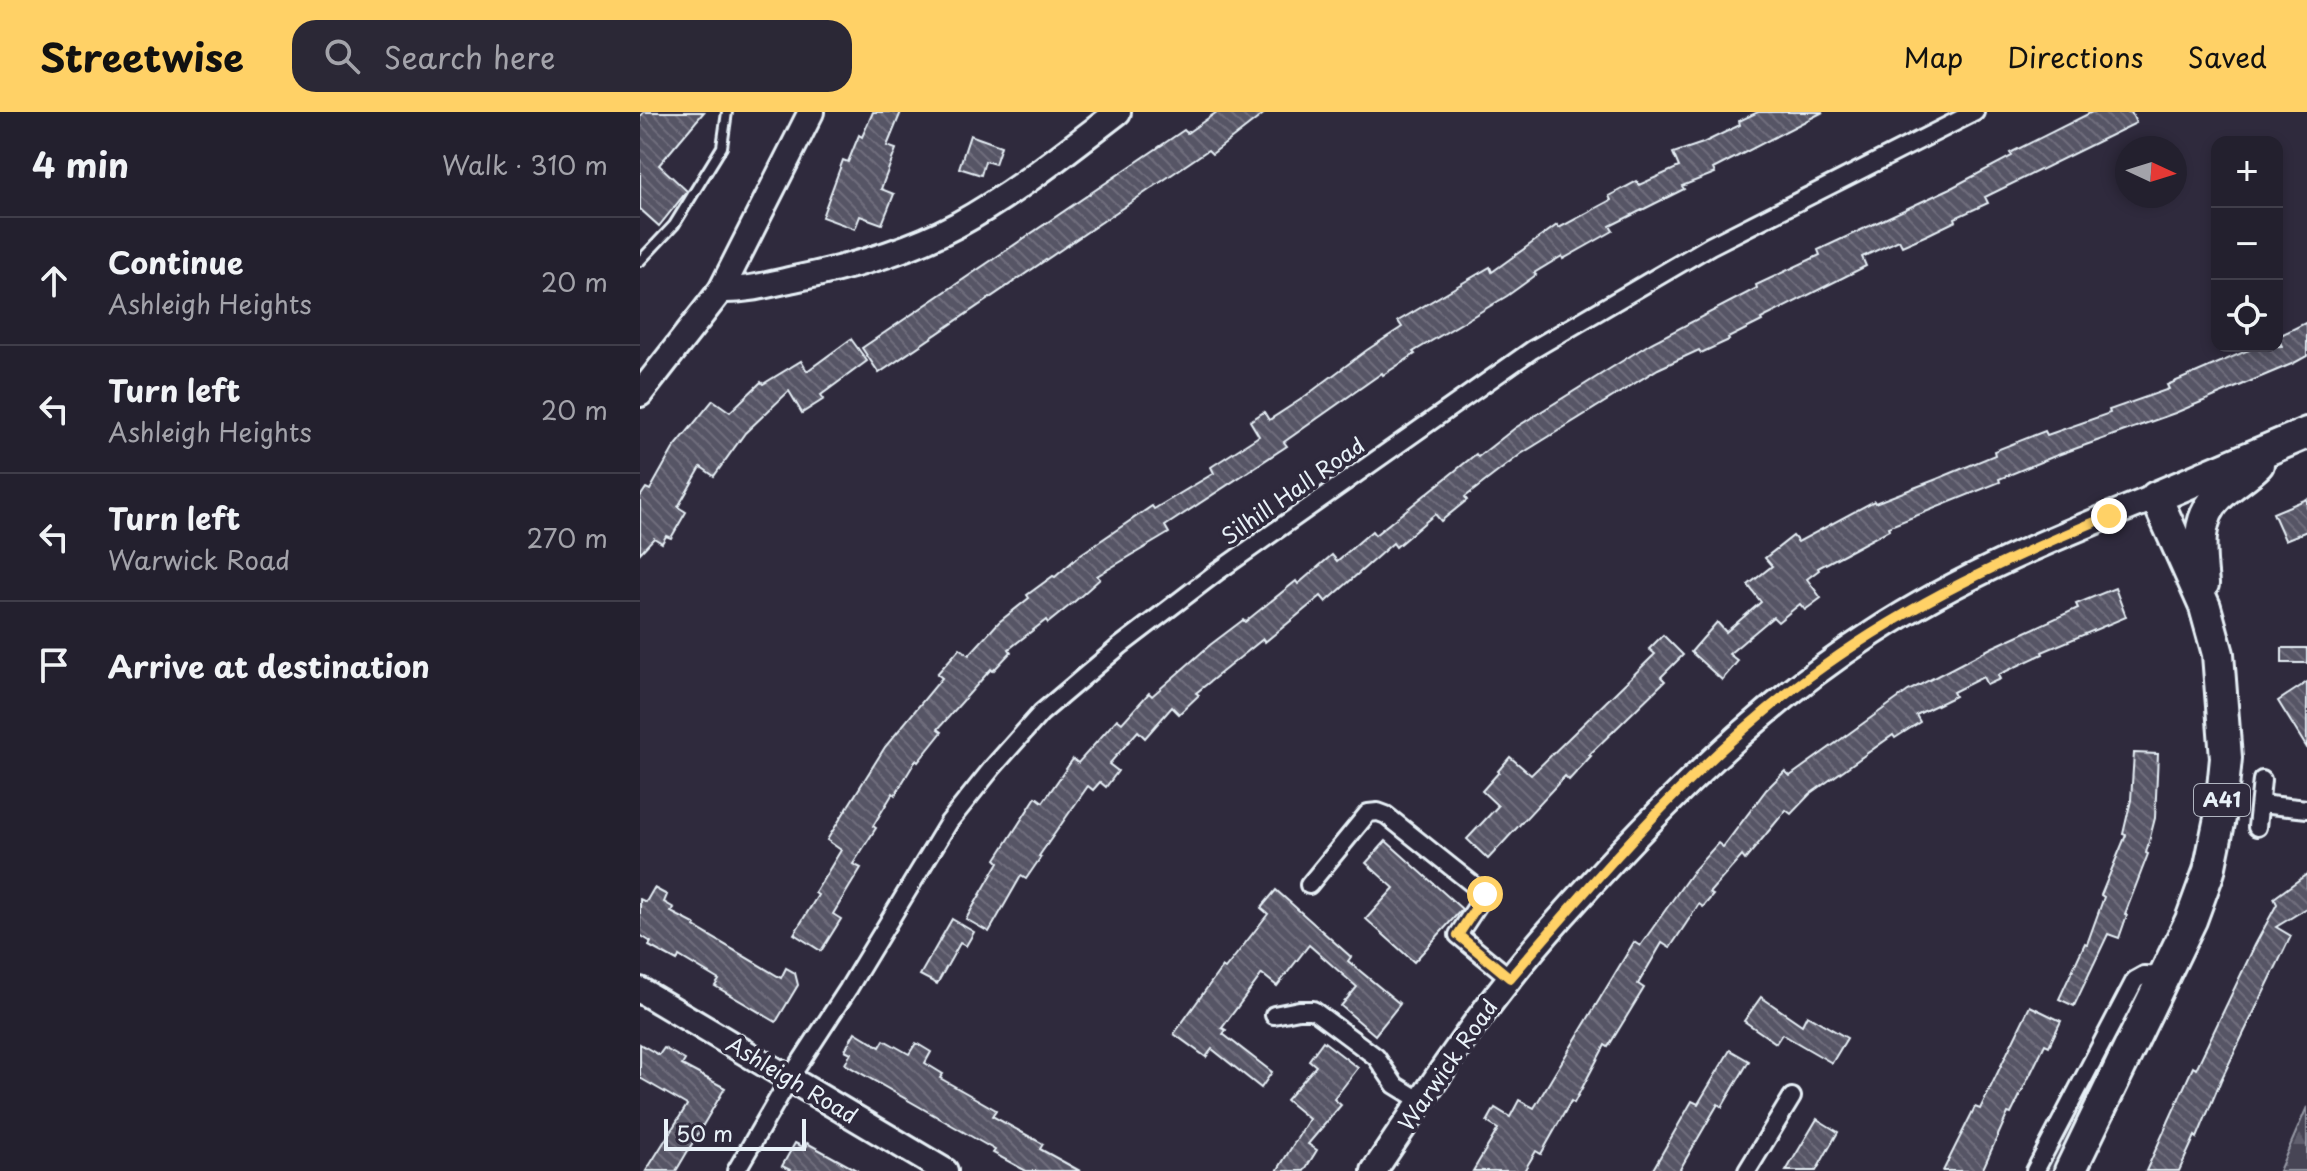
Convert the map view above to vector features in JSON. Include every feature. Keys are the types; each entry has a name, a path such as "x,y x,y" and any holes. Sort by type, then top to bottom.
{"highway":[{"name":"Warwick Road","path":"2156,497 2307,433"},
{"name":"A41","path":"2205,607 2200,551 2206,513 2217,497 2273,448"},
{"name":"A41","path":"2070,1171 2191,920 2209,871 2221,803 2226,758 2218,654 2205,607 2156,497"}],"main road":[{"path":"640,394 721,290 811,112"},
{"path":"721,290 737,290 825,273 905,247 956,225 1055,160 1118,112"},
{"name":"Warwick Road","path":"1374,1171 1510,978 1680,789 1728,744 1823,666 1928,600 2061,536 2156,497"},
{"name":"Ashleigh Road","path":"640,990 945,1171"}],"street":[{"name":"Silhill Hall Road","path":"736,1171 949,822 1041,713 1120,646 1217,572 1532,350 1710,246 1975,112"},
{"path":"2257,827 2262,780"},
{"path":"2260,804 2307,809"},
{"path":"1309,885 1368,813 1386,815 1485,894 1458,935 1510,978"},
{"path":"2035,1171 2135,980 2144,975 2164,976"},
{"path":"1274,1015 1313,1010 1376,1057 1395,1085 1421,1101"},
{"path":"1747,1171 1792,1097"}],"lane":[{"path":"640,261 674,225 722,147 727,112"}],"green space":[{"path":"2138,991 2141,991 2058,1171 2043,1171"},
{"path":"2307,1107 2307,1171 2279,1171"}],"building":[{"path":"644,112 704,112 659,165 687,191 659,226 640,209 640,117"},
{"path":"873,112 901,112 887,146 896,149 881,189 894,194 882,224 860,216 855,229 822,217 843,160 848,162"},
{"path":"1217,112 1266,112 1212,154 1208,150 879,373 862,348 1184,130 1187,133"},
{"path":"1758,112 1823,112 1713,169 1715,173 1682,186 1684,189 1610,226 1613,231 1563,259 1562,256 1534,273 1536,275 1507,296 1413,352 1415,354 1382,373 1284,442 1287,446 1165,526 1169,533 1097,576 1100,579 1074,602 1009,649 1011,652 993,671 991,669 938,729 942,732 918,762 916,760 895,795 893,793 853,864 861,868 833,914 841,919 821,951 794,934 841,850 827,840 885,747 942,678 937,674 960,648 969,655 999,622 1029,598 1027,595 1055,577 1081,554 1152,506 1154,509 1214,473 1211,467 1259,436 1250,421 1264,412 1269,420 1300,400 1402,327 1398,321 1490,267 1492,272 1557,225 1559,228 1611,200 1609,196 1637,181 1639,185 1679,167 1673,153 1703,143 1740,125 1739,121"},
{"path":"2092,112 2131,112 2136,123 1985,197 1988,203 1955,218 1956,221 1902,246 1899,240 1862,257 1866,266 1761,319 1729,340 1658,369 1521,454 1465,497 1467,500 1441,521 1435,514 1396,547 1393,543 1326,602 1321,596 1265,642 1263,639 1196,693 1199,695 1179,714 1172,707 1145,738 1138,731 1109,764 1118,771 1106,787 1100,782 1093,790 1088,786 1026,879 1021,876 989,932 966,919 999,862 996,859 1036,797 1043,802 1073,759 1078,763 1117,719 1122,723 1149,693 1152,696 1210,645 1243,620 1245,622 1296,581 1298,584 1332,555 1337,561 1372,531 1375,535 1476,454 1478,457 1515,428 1651,343 1757,288 1756,285 1820,255 1818,250 1951,188 2012,156 2010,153"},
{"path":"970,135 1001,146 995,164 985,161 981,175 959,168"},
{"path":"2307,322 2307,356 2175,413 2055,456 1999,479 2000,482 1888,527 1889,530 1818,568 1807,579 1821,598 1805,610 1800,604 1778,622 1773,617 1729,654 1738,661 1722,680 1691,652 1717,622 1726,632 1761,602 1748,585 1772,566 1765,558 1793,536 1798,542 1874,501 1937,479 1995,455 1994,451 2045,431 2047,435 2110,413 2109,410 2169,389 2167,385 2244,352 2283,352 2283,334"},
{"path":"851,339 867,361 821,395 824,399 802,413 789,391 745,433 714,476 701,467 678,507 686,512 671,538 666,536 662,543 654,538 640,553 640,497 646,488 650,490 673,449 713,400 730,412 761,382 763,384 801,361 807,371"},
{"path":"2307,499 2307,531 2285,540 2273,513"},
{"path":"2115,588 2126,617 2042,652 1998,675 2000,679 1987,685 1983,677 1953,692 1955,696 1916,715 1920,722 1895,738 1893,735 1810,794 1791,814 1786,810 1745,860 1742,856 1709,893 1713,895 1703,907 1699,904 1670,948 1662,943 1638,984 1644,988 1608,1047 1605,1045 1574,1103 1571,1101 1541,1154 1536,1151 1524,1171 1473,1171 1498,1129 1487,1122 1495,1108 1510,1117 1519,1100 1534,1108 1634,942 1640,946 1693,871 1718,843 1723,847 1766,790 1785,771 1790,776 1908,691 2078,608 2076,604"},
{"path":"1663,635 1683,655 1661,677 1665,681 1589,755 1569,780 1565,776 1488,859 1467,839 1498,806 1482,791 1510,757 1531,775 1655,654 1649,649"},
{"path":"2282,648 2307,648 2307,663 2282,663"},
{"path":"2307,682 2307,748 2278,701"},
{"path":"2134,753 2158,754 2155,818 2148,854 2119,938 2108,934 2074,1006 2059,999 2087,944 2104,897 2101,895 2126,835 2123,834 2131,800"},
{"path":"1386,841 1462,909 1414,962 1366,919 1394,888 1366,863"},
{"path":"2307,874 2307,908 2276,927 2291,936 2221,1080 2197,1138 2195,1136 2179,1171 2146,1171 2193,1067 2196,1069 2277,904 2274,898"},
{"path":"654,888 667,895 664,902 674,908 671,912 695,927 781,978 786,968 795,973 798,985 776,1022 715,986 719,980 679,956 677,961 649,946 651,942 640,935 640,899 646,902"},
{"path":"1276,890 1351,957 1348,961 1400,1004 1375,1035 1341,1006 1357,987 1309,945 1277,986 1262,974 1222,1028 1226,1030 1223,1034 1272,1072 1261,1088 1212,1049 1206,1057 1174,1034 1222,967 1225,969 1268,914 1261,908"},
{"path":"952,919 974,932 966,946 960,943 937,984 920,975"},
{"path":"1761,997 1802,1025 1807,1015 1847,1038 1832,1063 1782,1034 1776,1043 1744,1021"},
{"path":"2030,1006 2061,1021 2049,1046 2045,1044 2011,1114 2008,1113 1982,1171 1943,1171 1975,1107 1980,1109"},
{"path":"855,1032 880,1047 884,1040 909,1054 916,1043 931,1052 925,1063 943,1074 940,1078 996,1110 992,1116 1043,1144 1040,1149 1080,1171 1026,1171 845,1064 851,1053 845,1050"},
{"path":"1323,1041 1358,1068 1334,1099 1341,1105 1308,1144 1317,1150 1304,1171 1277,1171 1309,1119 1286,1100 1316,1066 1309,1060"},
{"path":"640,1044 659,1055 664,1048 685,1060 682,1065 725,1088 676,1171 646,1171 687,1105 640,1078"},
{"path":"1730,1050 1749,1061 1722,1107 1718,1104 1679,1171 1652,1171 1692,1101 1698,1104"},
{"path":"1817,1119 1838,1132 1816,1171 1786,1171"},
{"path":"795,1143 805,1148 807,1143 858,1171 792,1171 782,1166"}],"route":[{"path":"1485,894 1478,909 1458,935 1510,978 1680,789 1777,701 1875,631 1928,600 2109,516"}]}
